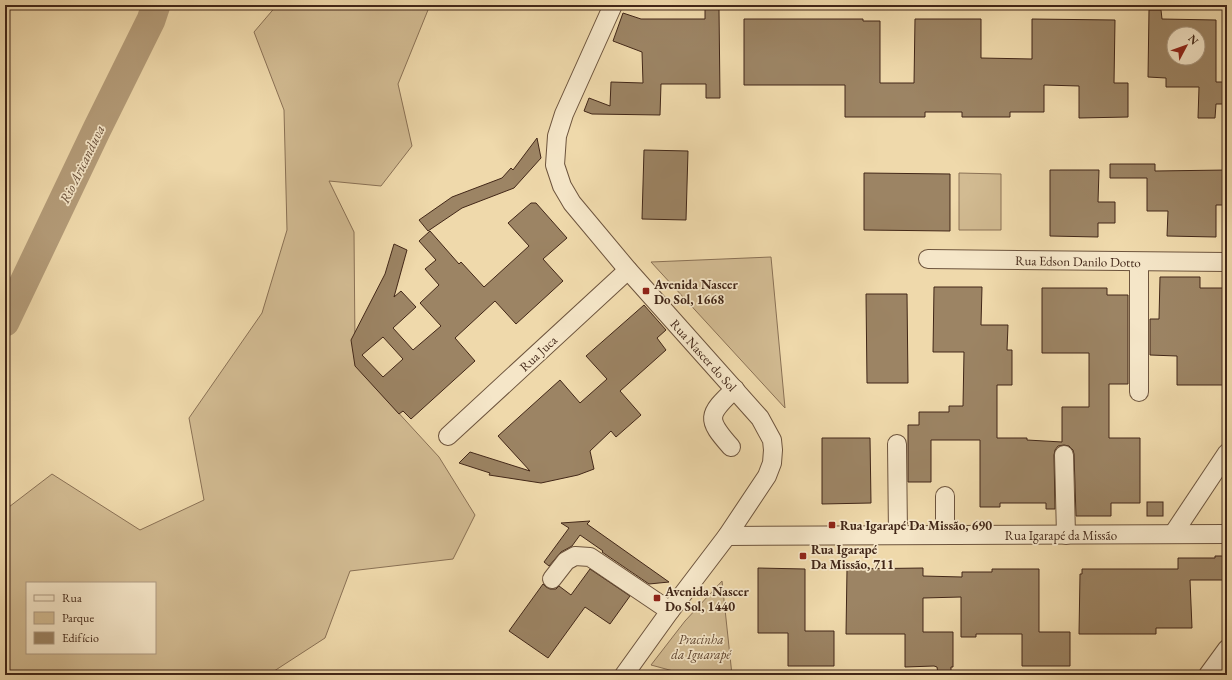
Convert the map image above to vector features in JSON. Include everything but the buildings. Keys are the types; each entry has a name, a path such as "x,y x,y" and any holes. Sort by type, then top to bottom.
{"street":[{"name":"Rua Nascer do Sol","path":"614,5 564,114 557,136 555,165 562,186 572,203 628,270 760,418 772,440 773,450 772,464 767,476 727,536 624,675"},
{"name":"Rua Edson Danilo Dotto","path":"928,260 1227,262"},
{"path":"1139,262 1139,392"},
{"name":"Rua Juca","path":"448,436 628,270"},
{"path":"731,447 717,432 712,417 720,403 735,389"},
{"path":"897,444 898,535"},
{"path":"1173,534 1227,453"},
{"path":"1064,455 1066,535"},
{"path":"944,535 945,496"},
{"name":"Rua Igarapé da Missão","path":"727,536 1227,534"},
{"path":"552,579 570,558 575,556 590,557 670,611"},
{"path":"1208,675 1227,650"}],"green space":[{"path":"277,5 430,5 398,84 412,146 381,186 329,181 354,232 355,345 361,372 439,457 475,515 453,559 350,571 325,638 268,675 5,675 5,510 52,474 140,530 204,500 189,418 262,313 287,230 284,110 254,32"},
{"path":"959,173 1001,174 1001,230 959,230"},
{"path":"771,257 785,408 651,262"},
{"name":"Pracinha da Iguarapé","path":"722,581 732,675 688,675 651,665 685,621"}],"waterway":[{"name":"Rio Aricanduva","path":"5,322 151,20 156,5"}],"place":[{"name":"Avenida Nascer Do Sol, 1668","path":"646,291"},
{"name":"Rua Igarapé Da Missão, 690","path":"832,525"},
{"name":"Rua Igarapé Da Missão, 711","path":"803,556"},
{"name":"Avenida Nascer Do Sol, 1440","path":"657,598"}]}
